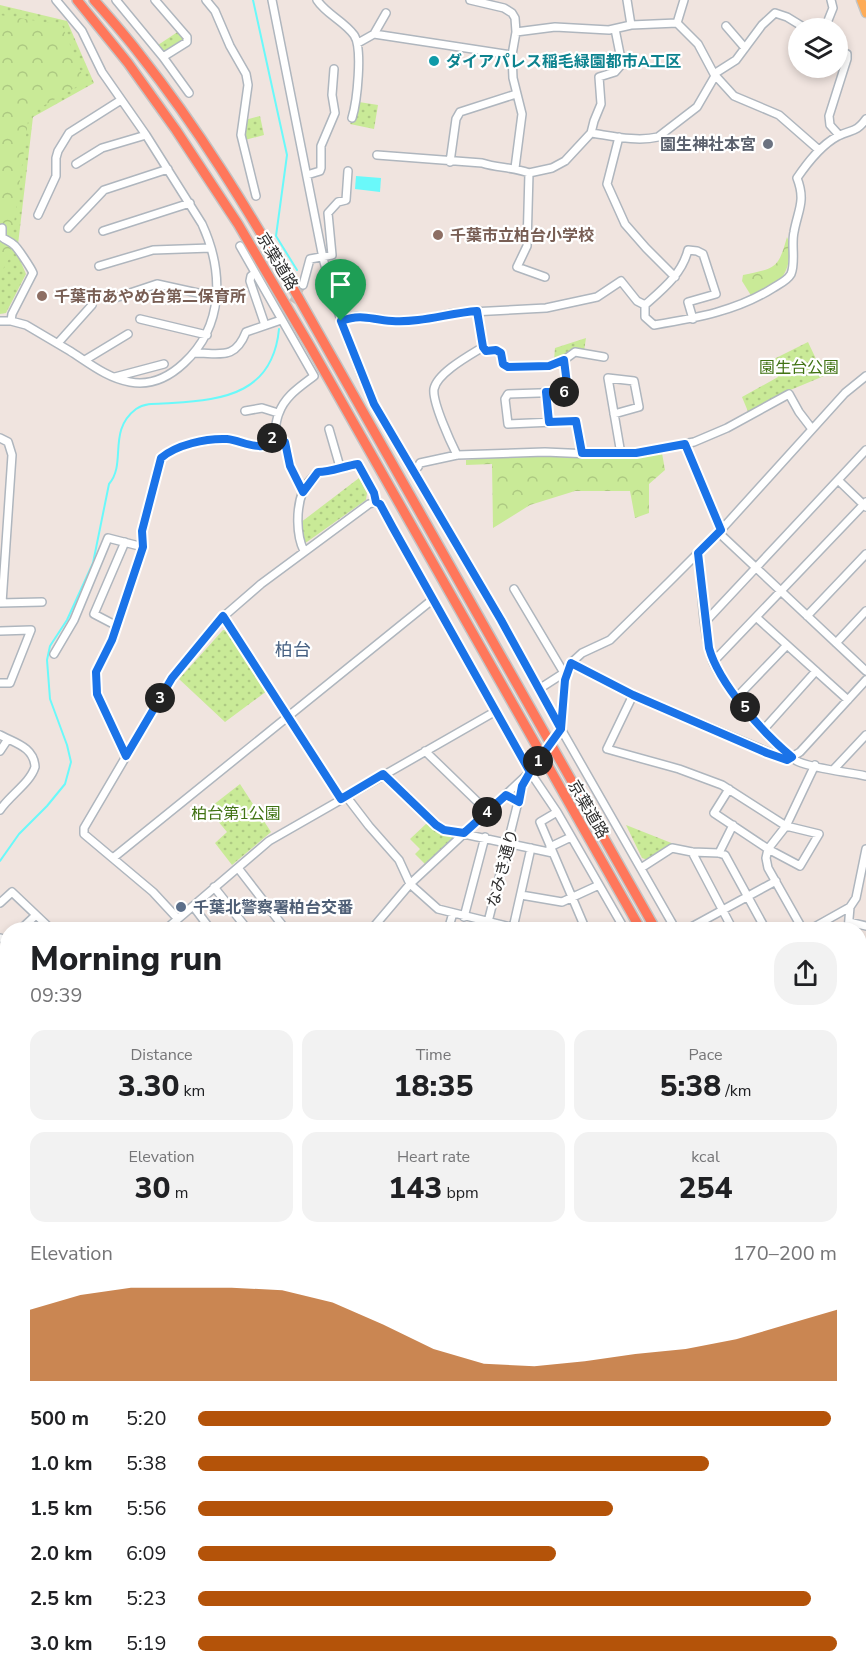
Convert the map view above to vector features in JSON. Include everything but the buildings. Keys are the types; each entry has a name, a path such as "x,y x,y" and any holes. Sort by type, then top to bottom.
{"highway":[{"name":"京葉道路","path":"77,0 170,120 238,224 316,356 636,922"},
{"name":"京葉道路","path":"94,0 141,55 187,117 250,214 651,922"}],"main road":[{"path":"861,0 866,13"}],"street":[{"path":"0,321 11,321 26,326 58,343 112,378 140,383 157,381 173,373 195,353 213,321 216,297 211,248 202,224 146,135 102,72 82,31 56,0"},
{"path":"116,0 189,93"},
{"path":"155,0 187,37 187,42 163,57"},
{"path":"207,0 215,10 230,46 246,74 248,85 241,135 256,196"},
{"path":"272,0 322,258 341,321 374,404 501,620 671,922"},
{"path":"317,0 353,34 358,43 357,98 352,118"},
{"path":"470,0 504,8 515,18 516,32 512,55 516,94 522,114 515,168"},
{"path":"627,0 631,25"},
{"path":"677,23 684,0"},
{"path":"829,18 833,8 831,0"},
{"path":"358,43 374,34 386,13"},
{"path":"591,133 619,137 658,137 697,107 714,75 736,60 762,25 775,13 789,18"},
{"path":"516,32 555,27 615,29 631,25 677,23 698,44 714,75 734,96 779,115 819,150"},
{"path":"726,26 745,48"},
{"path":"377,155 482,163 515,168 529,173 552,168 565,161 591,133 601,104 599,77 615,72 622,64 615,29"},
{"path":"374,34 512,55"},
{"path":"307,175 320,171 321,168 321,146 335,113 332,96 334,69"},
{"path":"838,135 830,125 829,116 841,78"},
{"path":"450,162 456,119 460,112 516,94"},
{"path":"38,215 56,176 58,151 69,133 121,100"},
{"path":"693,319 688,302 716,294 703,254 697,250 688,250 685,261 675,277 645,305 645,317 654,325 693,319 735,308 787,280 792,268 793,234 803,194 797,178 819,150 838,135 859,129 866,119"},
{"path":"76,164 102,148 146,135"},
{"path":"619,137 607,184 625,224 675,277"},
{"path":"68,228 104,190 168,169"},
{"path":"303,285 310,259 332,255 328,213 338,202 346,200 348,171"},
{"path":"529,173 527,246 518,267 545,277"},
{"path":"103,231 190,203"},
{"path":"2,228 2,237 15,245 33,273 12,314 11,321"},
{"path":"126,756 104,711 95,686 97,667 112,640 143,547 142,531 161,458 169,451 190,444 226,439 259,447 268,444 273,436 278,413 291,393 314,376 240,246"},
{"path":"99,266 153,250 211,248"},
{"path":"255,273 251,276 250,281 266,324"},
{"path":"341,321 357,316 392,321 426,319 452,313 546,308 597,297 621,281 637,301 645,305"},
{"path":"115,298 157,284 216,297"},
{"path":"58,343 92,305"},
{"path":"477,311 483,347 486,351 496,350 501,353 503,364 508,367 549,366 564,360 574,352 604,357"},
{"path":"140,319 207,335"},
{"path":"195,353 231,352 238,348 246,332 281,320"},
{"path":"85,360 128,334"},
{"path":"457,456 445,429 434,388 458,362 483,347"},
{"path":"564,360 568,392 508,393 505,399 508,424 576,421 582,453"},
{"path":"112,378 164,364"},
{"path":"538,689 567,669 582,653 610,640 719,531 845,393 866,376"},
{"path":"614,414 639,407 634,381 608,378 614,414 621,454"},
{"path":"546,392 549,422"},
{"path":"412,470 420,463 457,456 545,452 621,454 685,444 699,441 727,428 789,394 812,429"},
{"path":"245,411 262,408 278,413"},
{"path":"328,429 340,467"},
{"path":"273,436 285,442 290,466 303,492"},
{"path":"0,438 8,442 12,455 1,603 42,602"},
{"path":"685,444 719,531 866,671"},
{"path":"706,621 866,450"},
{"path":"304,551 299,541 297,528 303,492 318,472 358,464 374,493 376,502 380,504 530,772 557,812 621,922"},
{"path":"713,662 865,504 838,480"},
{"path":"178,919 153,892 84,834 84,828 172,678 223,616 304,551 369,504 376,502"},
{"path":"54,654 74,620 108,538 143,547"},
{"path":"117,626 94,614 125,543"},
{"path":"698,553 713,662 738,697 764,729 799,762 866,776"},
{"path":"807,616 866,554"},
{"path":"514,589 567,669 787,760 800,752 866,680"},
{"path":"113,858 432,600"},
{"path":"223,616 344,797 399,860 410,884 438,909 488,922"},
{"path":"836,644 864,616"},
{"path":"756,617 848,700"},
{"path":"0,631 31,630 10,682 0,683"},
{"path":"738,697 787,645"},
{"path":"378,922 410,884 530,772 561,729 563,690 567,669"},
{"path":"764,729 816,671"},
{"path":"633,695 607,749 679,769 729,789 786,826 819,834 800,866 768,849 714,813 729,789"},
{"path":"174,922 269,841 496,711"},
{"path":"0,735 29,751 33,755 35,767 28,779 0,810"},
{"path":"834,769 866,735"},
{"path":"0,751 8,740"},
{"path":"425,751 488,812"},
{"path":"798,922 768,868 766,858 768,849 786,826 815,765"},
{"name":"なみき通り","path":"488,922 522,786 530,772"},
{"path":"383,774 444,830 551,850 571,837"},
{"path":"506,795 519,802"},
{"path":"557,812 540,822 582,922"},
{"path":"719,853 732,825"},
{"path":"464,917 485,837"},
{"path":"514,922 531,848"},
{"path":"641,868 672,848 725,855 762,922"},
{"path":"823,922 850,907 856,898 866,849"},
{"path":"692,852 729,922"},
{"path":"238,868 280,922"},
{"path":"701,922 776,882"},
{"path":"521,895 558,903 599,885"},
{"path":"214,887 242,922"},
{"path":"0,903 12,892 43,922"},
{"path":"193,906 205,922"},
{"path":"848,922 850,907"},
{"path":"450,922 453,913"},
{"path":"29,922 36,915"}],"green space":[{"path":"0,5 67,21 94,83 33,117 17,253 26,274 6,313 0,314"},
{"path":"0,15 62,25 85,82 29,114 9,259 0,274"},
{"path":"179,31 185,39 164,53 158,45"},
{"path":"359,102 378,105 374,129 350,124 354,119"},
{"path":"260,116 264,135 245,140 245,120"},
{"path":"787,237 788,264 782,277 772,286 752,297 742,281 743,275 774,266 781,256"},
{"path":"586,338 584,351 554,360 555,348"},
{"name":"園生台公園","path":"808,342 824,376 788,391 749,414 742,397 778,377 770,361"},
{"path":"662,453 665,470 649,484 649,513 635,518 630,491 575,491 530,505 493,528 492,464 466,465 466,460 522,455 622,457"},
{"path":"359,478 367,493 366,500 304,544 300,523"},
{"path":"223,630 229,631 267,691 225,722 179,679"},
{"name":"柏台第1公園","path":"240,784 271,832 232,865 215,843 227,832 208,809"},
{"path":"428,822 454,833 455,836 426,865 415,854 420,849 410,839"},
{"path":"626,825 674,844 651,861 642,858"}],"water":[{"path":"356,176 381,178 380,192 355,189"}],"waterway":[{"path":"253,0 287,155 276,236 297,270"},
{"path":"0,861 19,834 65,784 71,762 50,699 47,660 50,646 67,620 93,563 109,484 117,467 122,427 127,418 144,405 211,399 243,388 257,379 267,367 275,350 279,329"}],"tunnel":[{"path":"281,320 303,285"}],"place":[{"name":"ダイアパレス稲毛緑園都市A工区","path":"434,61"},
{"name":"園生神社本宮","path":"768,144"},
{"name":"千葉市立柏台小学校","path":"438,235"},
{"name":"千葉市あやめ台第二保育所","path":"42,296"},
{"name":"千葉北警察署柏台交番","path":"181,907"}],"district":[{"name":"柏台","path":"293,650"}],"route":[{"path":"341,321 357,316 392,321 426,319 452,313 477,311 483,347 486,351 496,350 501,353 503,364 508,367 549,366 564,360 568,392 546,392 549,422 576,421 582,453 636,453 685,444 721,530 698,553 709,648 714,665 757,722 776,744 792,757 787,760 767,753 633,695 571,663 563,690 561,729 530,772 522,786 519,802 506,795 464,833 444,830 383,774 341,799 223,616 172,678 126,756 97,694 96,672 112,640 143,547 142,531 161,458 169,451 190,444 226,439 259,447 268,444 273,436 285,442 290,466 303,492 318,472 358,464 374,493 376,502 380,504 530,772 561,729 501,620 374,404 341,321"}]}
